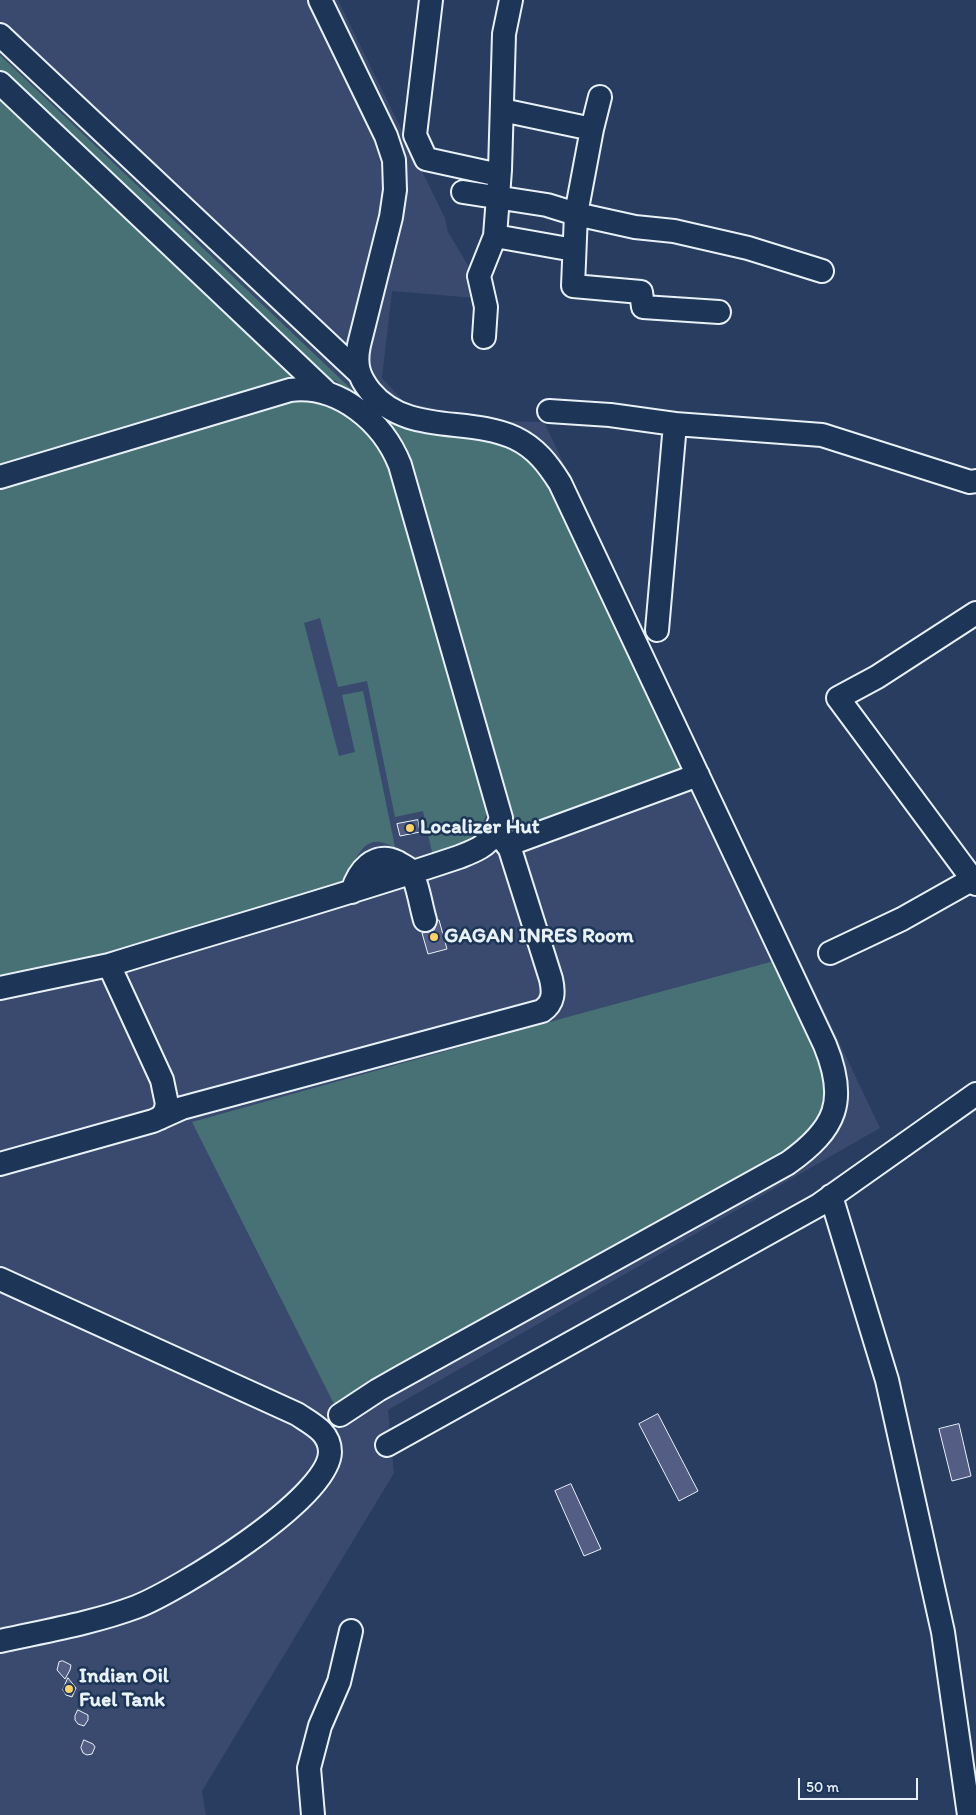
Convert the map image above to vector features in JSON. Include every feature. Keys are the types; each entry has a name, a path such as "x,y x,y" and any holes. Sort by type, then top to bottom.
{"street":[{"path":"320,0 386,136 394,160 395,190 391,217 359,345 356,362 358,372 363,382 373,394 399,414 430,422 470,427 503,434 525,443 547,462 560,483 833,1064 837,1097 833,1115 826,1128 815,1142 788,1163 403,1376 340,1415"},
{"path":"431,0 415,134 426,158 547,205 576,214 635,227 674,230 748,248 822,271"},
{"path":"484,337 486,307 479,276 495,236 499,186 504,34 511,0"},
{"path":"0,35 358,372"},
{"path":"0,82 327,393"},
{"path":"600,97 576,214 573,286 641,292 643,307 719,312"},
{"path":"502,110 592,129"},
{"path":"463,192 499,186"},
{"path":"495,236 574,250"},
{"path":"0,477 281,392 304,388 327,393 348,403 373,423 391,445 400,465 501,818 501,839 553,985 553,997 545,1009 259,1086 182,1108 153,1121 0,1164"},
{"path":"549,411 610,415 675,424 822,434 970,482 976,481"},
{"path":"658,630 675,424"},
{"path":"830,953 974,882 838,698 877,677 976,613"},
{"path":"0,988 108,965 252,920 352,892 412,873 501,839 698,775"},
{"path":"412,873 425,920"},
{"path":"108,965 162,1080 167,1104 165,1112 160,1118"},
{"path":"387,1445 819,1205 976,1094"},
{"path":"831,1196 887,1380 894,1409 943,1632 970,1815"},
{"path":"0,1279 297,1414 320,1429 327,1440 330,1454 324,1471 294,1504 248,1541 167,1593 126,1610 0,1641"},
{"path":"313,1815 309,1768 320,1726 339,1682 351,1631"}],"shaded area":[{"path":"0,0 338,0 445,218 448,232 480,285 475,298 392,291 382,378 404,402 494,421 544,422 880,1128 388,1410 394,1473 202,1791 206,1815 0,1815"}],"green space":[{"path":"0,55 370,407 505,443 541,468 686,771 510,832 403,457 370,412 336,381 322,378 0,74"},
{"path":"0,90 302,377 0,473"},
{"path":"280,398 330,401 383,442 489,808 485,819 468,840 433,857 423,811 395,817 367,681 338,687 320,618 304,623 339,756 355,752 342,695 363,691 395,847 380,842 366,846 360,851 344,880 339,885 0,983 0,482"},
{"path":"774,961 824,1071 827,1095 822,1116 810,1135 793,1148 337,1410 192,1122"}],"building":[{"name":"Localizer Hut","path":"418,820 420,832 400,836 397,824"},
{"name":"GAGAN INRES Room","path":"438,920 447,949 428,954 422,933 434,930"},
{"path":"658,1414 698,1491 679,1501 639,1424"},
{"path":"959,1424 971,1476 952,1481 939,1429"},
{"path":"571,1484 601,1549 584,1556 555,1491"},
{"name":"Indian Oil Fuel Tank","path":"63,1661 71,1665 65,1679 57,1670 59,1662"},
{"name":"Indian Oil Fuel Tank","path":"68,1678 76,1688 72,1697 66,1695 63,1690"},
{"name":"Indian Oil Fuel Tank","path":"78,1710 88,1715 88,1720 84,1726 78,1724 75,1720"},
{"name":"Indian Oil Fuel Tank","path":"84,1740 95,1747 92,1754 87,1755 83,1753 81,1748"}],"place":[{"name":"Localizer Hut","path":"410,828"},
{"name":"GAGAN INRES Room","path":"434,937"},
{"name":"Indian Oil Fuel Tank","path":"69,1689"}]}
